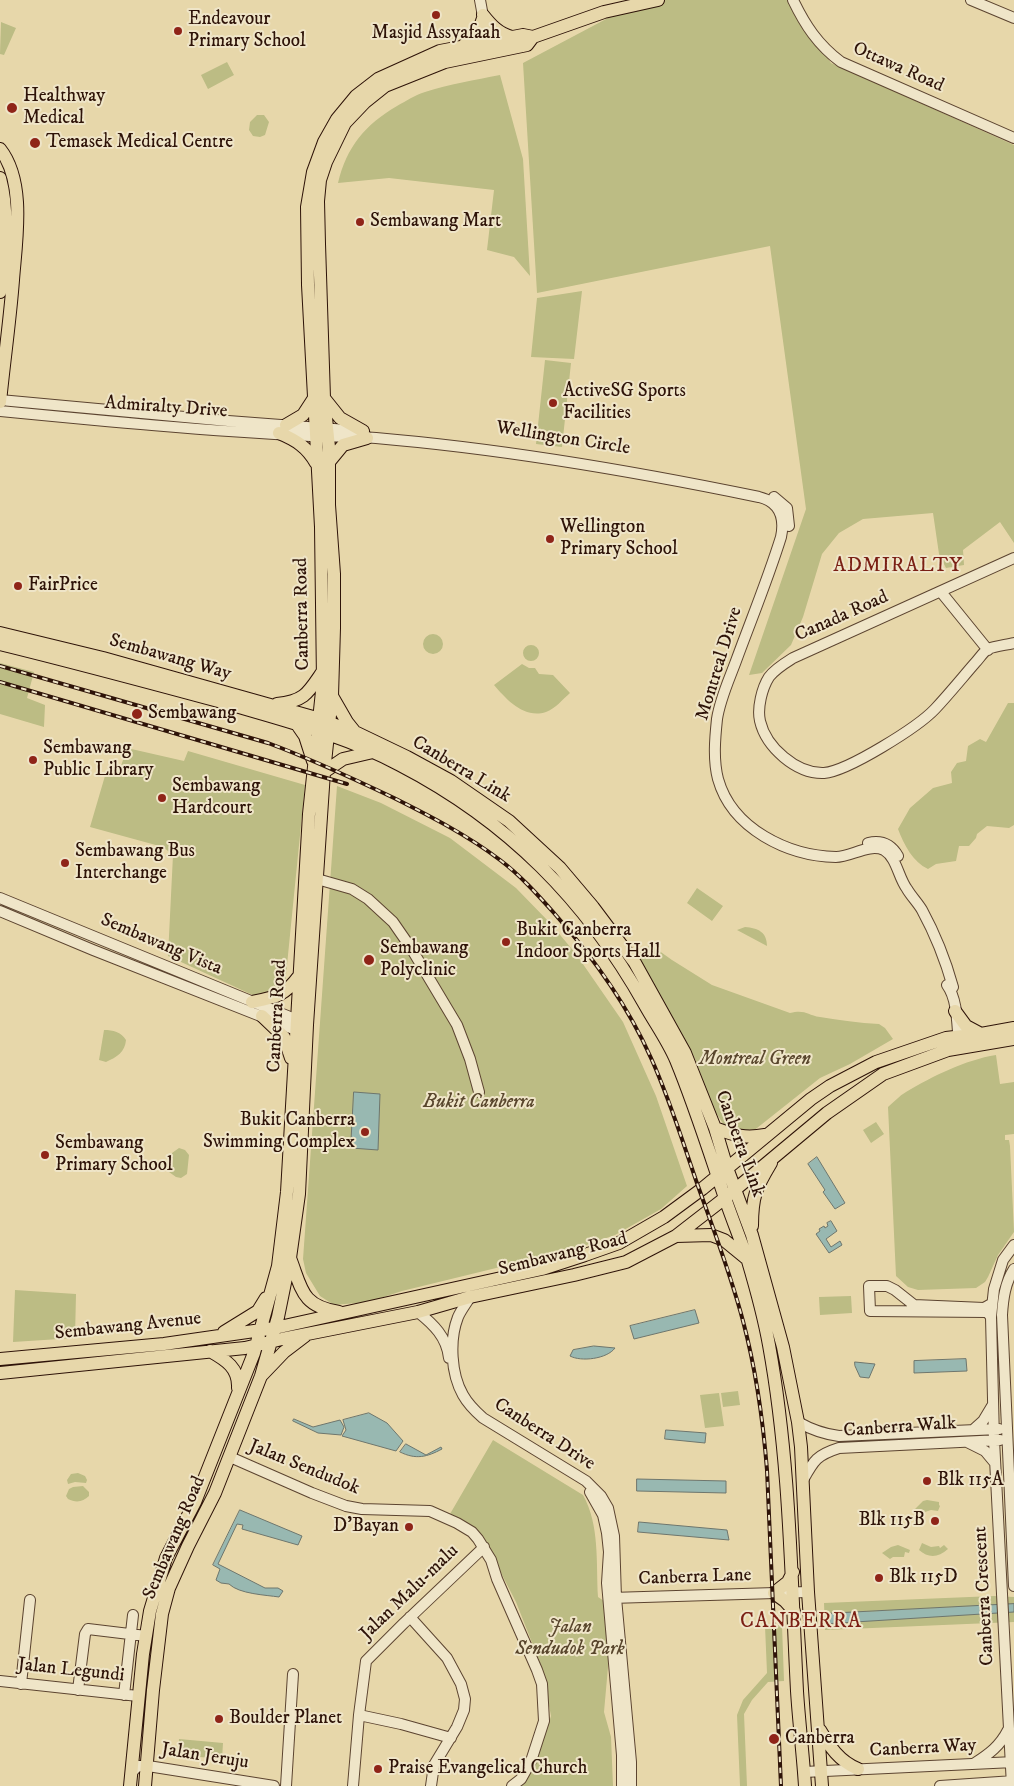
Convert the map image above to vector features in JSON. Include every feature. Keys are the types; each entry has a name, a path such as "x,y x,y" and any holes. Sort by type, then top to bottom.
{"main road":[{"name":"Canberra Road","path":"302,1027 300,976 310,814 319,769 324,726 318,201 320,180 345,123 365,102 385,86 514,37 523,35 533,37 604,12 658,0"},
{"path":"483,17 500,32 514,37"},
{"path":"463,46 475,35 481,26 483,17"},
{"name":"Canberra Road","path":"320,397 308,285 308,207 313,172 324,142 337,118 356,96 378,78 440,51 463,46 527,45 533,37"},
{"path":"0,149 11,170 13,179 18,235 10,324 0,400"},
{"path":"0,178 4,192 6,234 0,292"},
{"path":"320,397 340,418 365,434 343,445 322,464 282,429 303,415 320,397"},
{"name":"Canberra Road","path":"322,464 334,574 332,696 324,726"},
{"name":"Sembawang Way","path":"1,635 103,658 270,704 324,726"},
{"name":"Sembawang Way","path":"1,635 128,676 296,723 324,726"},
{"path":"270,704 293,702 308,693 323,671"},
{"path":"332,696 344,718 357,733"},
{"path":"296,723 305,736 319,769 343,759 373,752"},
{"name":"Canberra Link","path":"324,726 357,733 451,781 509,821 560,868 594,906 635,963 686,1053 714,1128 725,1198 747,1258 769,1344 785,1457 793,1572 797,1693 805,1786"},
{"name":"Canberra Link","path":"324,726 437,786 502,832 545,869 585,913 626,970 674,1056 713,1158 735,1188 752,1234 783,1347 798,1422 822,1786"},
{"name":"Canberra Road","path":"260,1330 278,1266 287,1192 317,879 319,769"},
{"path":"252,1002 281,995 288,991 300,976"},
{"path":"955,1011 966,1026 981,1034"},
{"path":"262,1016 284,1037 297,1072"},
{"name":"Sembawang Road","path":"256,1345 418,1312 470,1297 626,1262 676,1236 827,1113 883,1074 981,1034 1014,1028"},
{"name":"Sembawang Road","path":"130,1786 138,1696 150,1611 166,1558 195,1502 238,1393 260,1330 542,1269 619,1243 664,1216 702,1189 811,1099 830,1086 876,1062 946,1038 959,1042 1014,1039"},
{"name":"Canberra Road","path":"275,1328 290,1258 299,1194 297,1072"},
{"path":"811,1099 809,1111 811,1114 816,1116 827,1113"},
{"path":"714,1128 747,1138 766,1135"},
{"path":"752,1234 752,1205 757,1188 776,1154"},
{"path":"702,1189 713,1158"},
{"path":"676,1236 711,1235 724,1240 747,1258"},
{"path":"619,1243 626,1254 626,1262"},
{"path":"290,1258 306,1298 315,1305 344,1313"},
{"path":"220,1335 258,1311 270,1292"},
{"name":"Sembawang Road","path":"145,1786 162,1614 169,1588 215,1493 230,1457 260,1376 275,1328"},
{"name":"Sembawang Avenue","path":"0,1359 164,1344 260,1330"},
{"path":"260,1376 284,1352 307,1335"},
{"name":"Sembawang Avenue","path":"0,1373 256,1345"},
{"path":"210,1351 223,1358 236,1370 239,1380 238,1393"},
{"path":"793,1572 785,1585 774,1593 794,1610"},
{"path":"150,1611 158,1601 166,1602"},
{"path":"818,1727 836,1755 858,1769"}],"street":[{"path":"480,0 489,47"},
{"name":"Ottawa Road","path":"793,0 813,35 826,50 841,62 1014,138"},
{"path":"971,0 1014,18"},
{"name":"Admiralty Drive","path":"0,400 228,421 282,429"},
{"name":"Admiralty Drive","path":"0,411 62,418 322,432"},
{"name":"Wellington Circle","path":"322,432 365,434 518,449 658,472 771,496 780,500 784,510"},
{"name":"Montreal Drive","path":"784,510 783,528 778,547 728,683 718,717 715,749 718,779 727,799 739,814 758,832 777,843 812,855 835,857 885,847 907,889 914,898 916,911 947,985 951,990 955,1011"},
{"name":"Canada Road","path":"988,650 934,711 918,724 867,756 851,764 824,773 809,771 788,761 769,741 760,721 759,708 762,693 769,677 780,666 793,658 1014,558"},
{"path":"940,592 988,650 1014,643"},
{"path":"317,879 346,887 368,898 393,922 411,948 457,1025 470,1058 479,1092"},
{"name":"Sembawang Vista","path":"0,898 252,1002 302,1027"},
{"name":"Sembawang Vista","path":"0,911 93,950 262,1016 302,1027"},
{"path":"955,1011 959,1042"},
{"name":"Canberra Crescent","path":"1013,1782 1008,1729 992,1405 991,1316 994,1289 1003,1260 1014,1245"},
{"name":"Canberra Crescent","path":"1014,1269 1004,1294 1002,1315 1006,1406 1011,1433 1008,1468 1014,1586"},
{"path":"991,1316 987,1312 870,1311 869,1286 887,1286 895,1290 914,1306 984,1308 992,1304"},
{"name":"Canberra Drive","path":"470,1297 459,1315 455,1326 452,1349 455,1371 462,1393 472,1408 483,1418 586,1481 601,1496 608,1508 613,1525 612,1598 622,1756 622,1786"},
{"name":"Canberra Drive","path":"418,1312 443,1337 448,1350 450,1370 456,1395 468,1411 484,1425 568,1475 584,1487 593,1496 603,1515 609,1552 607,1583 612,1598 631,1762 631,1786"},
{"path":"973,1430 983,1421 992,1405"},
{"path":"1006,1406 1014,1416"},
{"name":"Canberra Walk","path":"798,1422 813,1431 839,1436 994,1429 1011,1433"},
{"name":"Canberra Walk","path":"803,1480 812,1463 823,1454 839,1448 994,1440 1011,1433"},
{"path":"964,1441 985,1451 996,1466"},
{"name":"Jalan Sendudok","path":"230,1457 346,1506 362,1509 424,1510 457,1523 472,1532 484,1547 491,1560 496,1580 542,1684 544,1721 531,1761 521,1779 512,1786"},
{"path":"1008,1468 1014,1458"},
{"name":"Jalan Malu-malu","path":"353,1786 358,1715 366,1661 484,1547"},
{"path":"774,1593 808,1592"},
{"name":"Canberra Lane","path":"612,1598 774,1593"},
{"path":"21,1684 30,1600"},
{"path":"124,1695 132,1616"},
{"path":"410,1617 447,1658 461,1684 464,1699 464,1710 451,1738 434,1765 431,1786"},
{"path":"78,1690 86,1631 91,1628 146,1636"},
{"path":"286,1786 293,1674"},
{"name":"Jalan Legundi","path":"0,1681 138,1696"},
{"path":"358,1715 451,1738"},
{"path":"974,1764 1003,1741 1008,1729"},
{"name":"Canberra Way","path":"804,1772 1012,1762"},
{"name":"Jalan Jeruju","path":"132,1772 138,1766 148,1766 219,1781 274,1786"},
{"name":"Canberra Way","path":"940,1786 1013,1782"}],"green space":[{"path":"642,0 788,0 831,63 1014,145 1014,543 1000,522 963,550 964,565 946,568 939,554 933,513 863,519 839,533 822,554 803,617 791,645 762,673 749,675 806,509 770,246 537,293 523,63"},
{"path":"1,22 16,28 4,55 0,54"},
{"path":"227,62 234,75 208,89 201,75"},
{"path":"500,75 523,159 530,276 514,257 487,250 494,190 389,178 338,183 352,147 367,129 386,113 425,92 453,84"},
{"path":"257,115 264,115 269,122 265,135 260,137 253,136 249,130 250,122"},
{"path":"582,291 574,359 531,357 537,298"},
{"name":"ActiveSG Sports Facilities","path":"545,360 571,363 562,447 536,444"},
{"path":"433,634 440,637 443,644 440,651 433,654 426,651 423,644 426,637"},
{"path":"531,645 539,653 531,661 523,653"},
{"path":"0,663 34,672 27,698 45,705 44,727 0,714"},
{"path":"522,664 529,668 535,668 539,674 553,675 570,693 556,706 546,712 530,713 517,707 494,685"},
{"path":"1008,703 1014,703 1014,825 1009,828 987,826 977,834 969,846 959,846 956,861 936,864 928,869 918,862 910,852 898,829 910,808 933,788 952,783 951,772 957,763 966,761 968,746 980,739 986,742"},
{"path":"127,748 184,761 188,751 305,785 285,985 257,997 168,956 173,855 163,847 90,827 107,769 119,772"},
{"name":"Bukit Canberra","path":"337,786 381,803 450,838 516,888 551,924 576,954 623,1022 656,1096 687,1186 661,1209 615,1235 578,1248 402,1291 368,1302 334,1305 320,1296 306,1273 303,1259"},
{"path":"697,888 723,906 712,921 687,903"},
{"path":"745,927 754,928 761,932 767,941 767,946 737,930"},
{"name":"Montreal Green","path":"651,945 712,985 790,1013 803,1012 820,1017 879,1024 885,1028 893,1039 850,1064 820,1078 752,1132 726,1128 714,1110 695,1059 636,954"},
{"path":"104,1030 116,1032 126,1040 120,1054 106,1062 99,1060"},
{"path":"996,1055 1000,1084 1014,1082 1014,1134 1005,1135 1005,1140 1009,1140 1010,1146 1014,1232 998,1255 985,1282 976,1288 918,1290 908,1287 896,1276 888,1107 903,1094 938,1075 984,1057"},
{"path":"876,1122 884,1134 871,1143 863,1130"},
{"path":"179,1148 185,1150 189,1155 187,1174 181,1178 169,1172 172,1153"},
{"path":"15,1290 76,1294 75,1338 13,1342"},
{"path":"851,1296 852,1313 820,1315 819,1297"},
{"path":"738,1391 740,1405 723,1407 721,1393"},
{"path":"719,1393 724,1426 705,1428 700,1395"},
{"name":"Jalan Sendudok Park","path":"493,1440 583,1495 588,1507 595,1532 598,1597 604,1601 609,1656 604,1712 611,1737 613,1786 518,1786 524,1781 535,1764 551,1716 542,1668 516,1602 486,1544 465,1522 450,1514"},
{"path":"78,1473 85,1476 86,1483 75,1482 68,1484 67,1480 71,1474"},
{"path":"83,1486 89,1492 87,1498 82,1501 68,1499 66,1496 69,1489"},
{"path":"923,1501 939,1502 938,1511 931,1510 922,1513 919,1510 917,1513 913,1511"},
{"path":"922,1543 931,1547 939,1546 940,1548 944,1545 948,1549 941,1554 929,1556 919,1550"},
{"path":"898,1545 910,1550 909,1553 905,1552 904,1557 893,1557 890,1559 882,1553 891,1547"},
{"path":"994,1596 1014,1597 1014,1622 825,1630 824,1603"},
{"path":"782,1625 784,1681 768,1682 752,1700 744,1714 747,1786 740,1786 737,1715 743,1700 767,1673 765,1626"},
{"path":"179,1739 223,1743 222,1759 178,1755"}],"water":[{"name":"Bukit Canberra Swimming Complex","path":"354,1092 380,1094 378,1150 351,1148"},
{"path":"817,1157 845,1203 835,1209 823,1192 825,1190 808,1164"},
{"path":"831,1221 837,1231 826,1239 831,1247 840,1241 842,1245 829,1253 816,1234 820,1231 819,1229 828,1226 827,1223"},
{"path":"695,1310 699,1323 634,1339 630,1326"},
{"path":"594,1346 615,1348 600,1357 581,1359 570,1356 573,1350"},
{"path":"966,1359 967,1371 914,1373 914,1361"},
{"path":"855,1362 875,1364 869,1378 860,1377"},
{"path":"369,1413 387,1423 403,1441 396,1451 342,1436 346,1430 343,1420"},
{"path":"294,1419 313,1427 340,1420 344,1427 341,1435 318,1433 293,1421"},
{"path":"666,1430 706,1433 705,1443 665,1439"},
{"path":"406,1444 426,1455 441,1447 442,1449 426,1456 416,1457 400,1452"},
{"path":"637,1479 726,1481 726,1493 637,1491"},
{"path":"240,1510 302,1536 298,1545 242,1529 243,1525 237,1524 218,1564 265,1588 278,1588 283,1591 279,1597 246,1592 216,1580 220,1569 213,1565"},
{"path":"639,1522 727,1530 729,1540 638,1532"},
{"path":"1014,1604 1014,1612 823,1624 823,1614"}],"railway":[{"path":"0,666 268,743 394,798 448,826 500,860 535,892 596,964 642,1038 664,1090 728,1270 752,1358 767,1470 781,1786"},
{"path":"0,682 347,784"}],"place":[{"name":"Masjid Assyafaah","path":"436,15"},
{"name":"Endeavour Primary School","path":"178,31"},
{"name":"Healthway Medical","path":"12,108"},
{"name":"Temasek Medical Centre","path":"35,143"},
{"name":"Sembawang Mart","path":"360,222"},
{"name":"ActiveSG Sports Facilities","path":"553,403"},
{"name":"Wellington Primary School","path":"550,539"},
{"name":"FairPrice","path":"18,586"},
{"name":"Sembawang","path":"137,714"},
{"name":"Sembawang Public Library","path":"33,760"},
{"name":"Sembawang Hardcourt","path":"162,798"},
{"name":"Sembawang Bus Interchange","path":"65,863"},
{"name":"Bukit Canberra Indoor Sports Hall","path":"506,942"},
{"name":"Sembawang Polyclinic","path":"369,960"},
{"name":"Bukit Canberra Swimming Complex","path":"365,1132"},
{"name":"Sembawang Primary School","path":"45,1155"},
{"name":"Blk 115A","path":"927,1481"},
{"name":"Blk 115B","path":"935,1521"},
{"name":"D'Bayan","path":"409,1527"},
{"name":"Blk 115D","path":"879,1578"},
{"name":"Boulder Planet","path":"219,1719"},
{"name":"Canberra","path":"774,1739"},
{"name":"Praise Evangelical Church","path":"378,1769"}],"district":[{"name":"ADMIRALTY","path":"898,567"},
{"name":"CANBERRA","path":"801,1623"}]}
